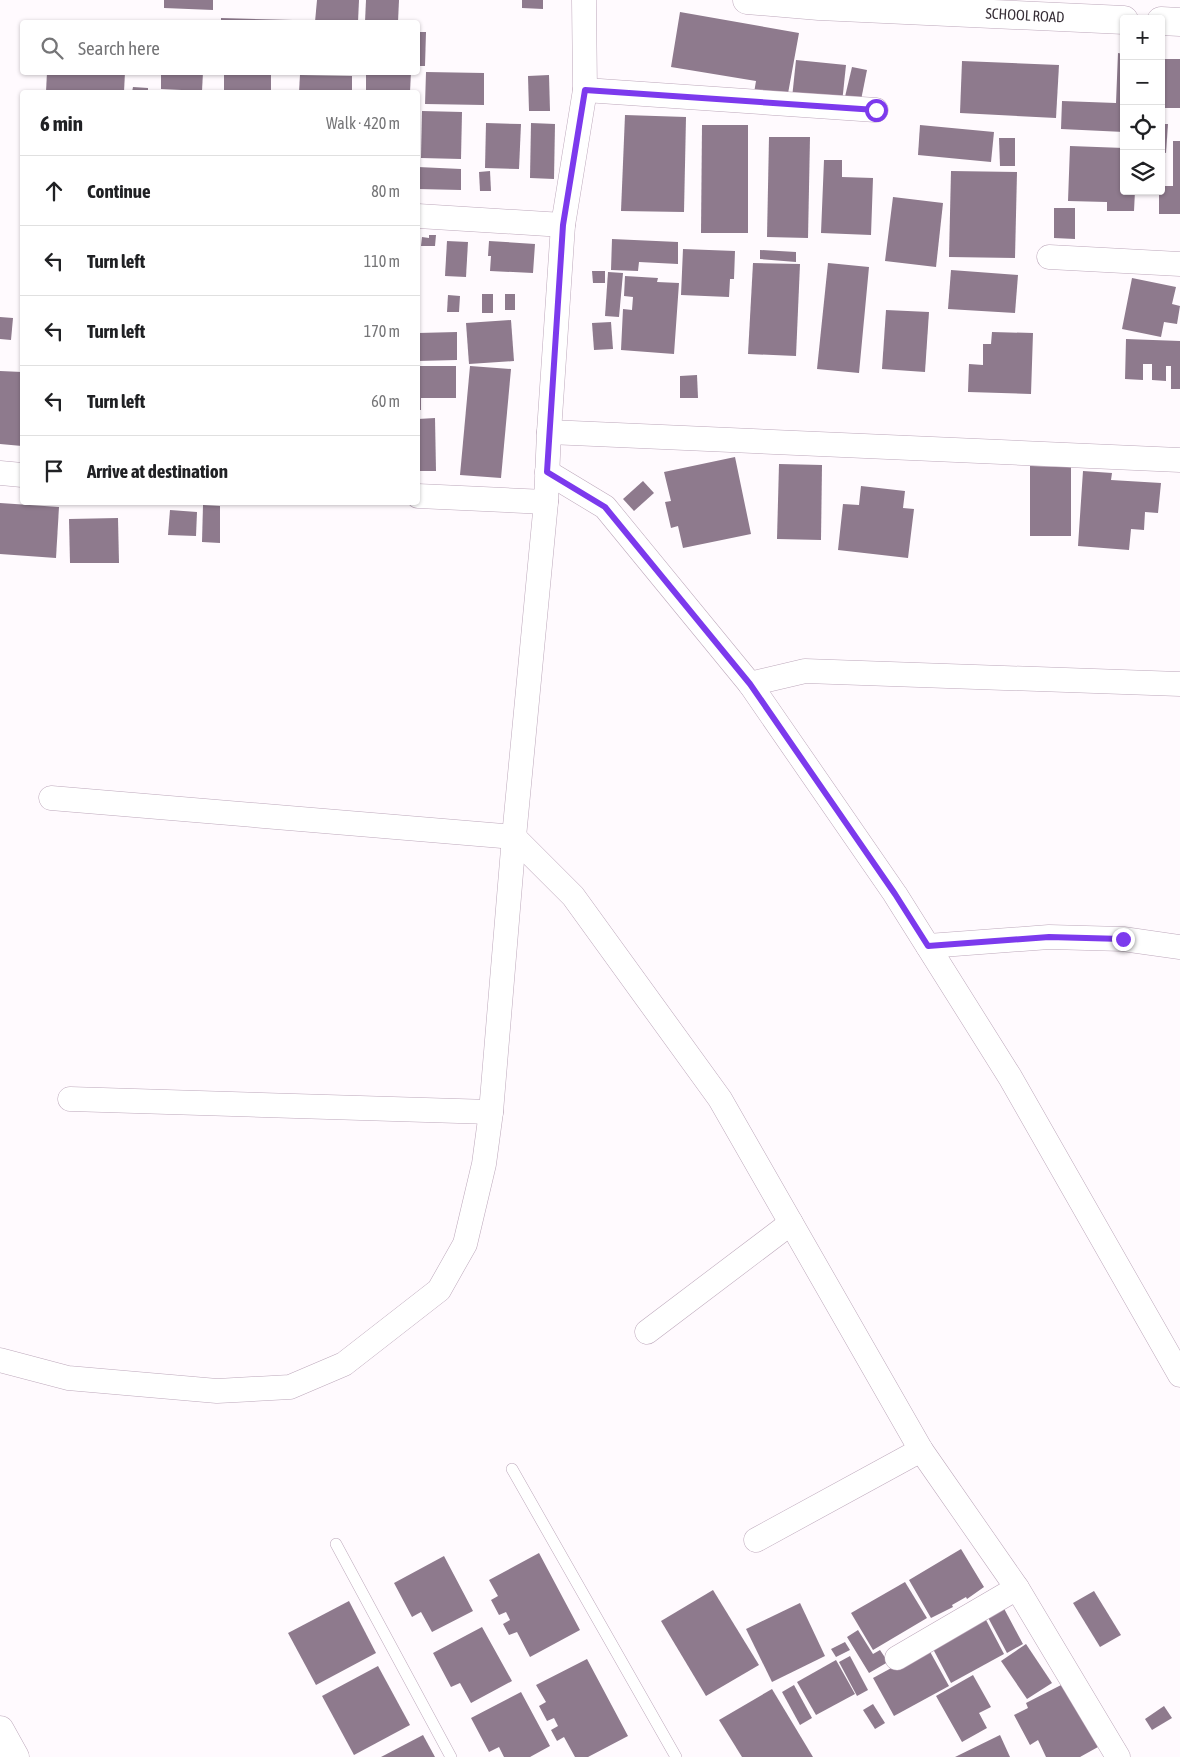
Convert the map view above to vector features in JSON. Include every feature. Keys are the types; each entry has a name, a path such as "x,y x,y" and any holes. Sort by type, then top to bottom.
{"main road":[{"name":"SCHOOL ROAD","path":"747,0 819,6 1120,20"},
{"path":"1165,21 1180,22"},
{"path":"0,1730 15,1757"}],"street":[{"path":"0,1360 68,1378 217,1391 290,1387 344,1364 439,1290 464,1244 484,1164 491,1112 514,837 546,502 563,225 585,90 584,0"},
{"path":"585,90 876,110"},
{"path":"420,216 563,225"},
{"path":"1049,257 1180,264"},
{"path":"549,432 1180,460"},
{"path":"547,472 605,507 750,684 895,894 1010,1077 1180,1375"},
{"path":"0,473 20,475"},
{"path":"420,496 546,502"},
{"path":"750,684 805,671 1180,684"},
{"path":"51,798 514,837 573,896 714,1091 921,1450 1017,1588 1118,1757"},
{"path":"928,946 1049,937 1123,939 1180,947"},
{"path":"70,1099 491,1112"},
{"path":"647,1332 791,1222"},
{"path":"756,1540 921,1450"},
{"path":"897,1658 1017,1588"}],"lane":[{"path":"512,1468 676,1757"},
{"path":"336,1544 450,1757"}],"building":[{"path":"164,0 213,0 213,10 164,8"},
{"path":"317,0 359,0 358,20 315,20"},
{"path":"366,0 399,0 398,20 365,20"},
{"path":"522,0 543,0 543,9 522,8"},
{"path":"680,12 799,33 787,99 754,93 756,81 671,67"},
{"path":"221,18 293,20 221,20"},
{"path":"420,32 426,32 425,66 420,66"},
{"path":"1118,53 1120,53 1120,132 1061,129 1062,101 1116,103"},
{"path":"1165,59 1180,59 1180,108 1165,108"},
{"path":"796,60 846,65 842,103 792,98"},
{"path":"962,61 1059,65 1056,118 960,113"},
{"path":"852,67 867,70 860,105 844,101"},
{"path":"426,72 484,73 484,105 425,104"},
{"path":"47,75 125,75 124,90 46,90"},
{"path":"161,75 203,75 202,90 161,89"},
{"path":"224,75 271,75 271,90 224,90"},
{"path":"300,75 352,76 352,90 299,90"},
{"path":"366,75 411,75 410,90 366,90"},
{"path":"549,75 550,111 529,111 528,76"},
{"path":"133,87 148,88 148,90 132,90"},
{"path":"422,111 462,112 461,159 421,158"},
{"path":"625,115 686,117 684,212 621,211"},
{"path":"486,123 521,124 519,169 485,168"},
{"path":"531,123 555,124 554,179 530,178"},
{"path":"1165,124 1168,124 1166,153"},
{"path":"702,125 748,125 748,233 701,233"},
{"path":"920,125 994,132 991,162 918,155"},
{"path":"769,137 810,137 808,238 767,237"},
{"path":"999,138 1015,138 1015,166 1000,166"},
{"path":"1173,141 1180,141 1180,214 1159,214 1159,195 1165,195 1165,186 1173,186"},
{"path":"1070,146 1120,148 1120,195 1135,195 1134,211 1107,211 1107,202 1068,201"},
{"path":"824,160 842,160 842,177 873,178 871,235 821,233"},
{"path":"420,167 461,169 461,190 420,189"},
{"path":"490,171 491,191 480,191 479,172"},
{"path":"951,171 1017,172 1015,258 949,257"},
{"path":"893,197 943,203 936,267 885,261"},
{"path":"1054,208 1075,208 1075,239 1054,238"},
{"path":"429,235 436,235 435,246 421,246 422,237 429,238"},
{"path":"612,239 678,242 678,264 639,262 638,271 611,270"},
{"path":"447,241 468,242 466,277 445,276"},
{"path":"489,241 535,244 533,273 490,271"},
{"path":"683,249 735,251 734,279 730,279 729,297 681,295"},
{"path":"760,250 796,252 796,262 760,259"},
{"path":"753,263 800,264 796,356 748,354"},
{"path":"828,263 869,267 859,373 817,369"},
{"path":"951,270 1018,275 1015,313 948,309"},
{"path":"592,271 605,271 605,283 593,283"},
{"path":"608,272 623,273 619,317 605,316"},
{"path":"625,276 658,278 657,282 679,283 674,354 621,350 623,309 632,310 633,297 624,296"},
{"path":"1132,278 1176,287 1172,304 1180,306 1177,324 1164,322 1161,337 1122,329"},
{"path":"482,294 493,294 493,313 482,313"},
{"path":"505,294 515,294 515,310 505,310"},
{"path":"448,295 460,296 459,312 447,312"},
{"path":"886,310 929,312 925,372 882,369"},
{"path":"0,317 13,318 11,340 0,339"},
{"path":"511,320 514,361 469,364 466,323"},
{"path":"611,322 613,349 594,350 592,323"},
{"path":"457,332 457,360 420,361 420,333"},
{"path":"992,332 1033,333 1031,394 968,392 969,364 983,365 983,344 991,344"},
{"path":"1126,339 1180,341 1180,389 1171,389 1171,366 1166,366 1166,381 1152,380 1152,364 1143,364 1143,380 1125,379"},
{"path":"420,366 456,366 456,398 421,398 421,410"},
{"path":"470,366 511,369 501,478 460,475"},
{"path":"0,371 20,372 20,446 0,444"},
{"path":"697,375 698,398 680,398 680,376"},
{"path":"435,418 436,471 420,471 420,419"},
{"path":"735,457 751,534 683,548 678,526 671,528 665,502 671,501 664,472"},
{"path":"779,464 822,465 821,540 777,539"},
{"path":"1030,466 1071,467 1071,536 1030,536"},
{"path":"1083,471 1112,473 1111,480 1161,483 1158,513 1145,512 1144,530 1131,529 1129,550 1078,546"},
{"path":"643,481 654,493 634,511 623,499"},
{"path":"861,486 905,491 903,508 914,509 908,558 838,550 843,504 859,505"},
{"path":"0,503 59,507 56,558 0,554"},
{"path":"203,505 220,506 220,543 202,542"},
{"path":"170,510 197,512 196,536 168,535"},
{"path":"118,518 119,563 70,563 69,519"},
{"path":"961,1549 984,1587 967,1599 966,1597 952,1605 953,1607 931,1618 909,1580"},
{"path":"539,1553 580,1630 530,1657 517,1632 509,1635 503,1624 510,1620 506,1612 499,1615 491,1600 498,1596 489,1580"},
{"path":"444,1556 473,1611 432,1632 421,1612 412,1617 394,1583"},
{"path":"905,1582 927,1618 873,1650 851,1613"},
{"path":"713,1590 759,1665 706,1696 661,1621"},
{"path":"1094,1591 1121,1635 1100,1647 1073,1603"},
{"path":"349,1601 376,1653 316,1685 288,1633"},
{"path":"1000,1601 1023,1644 1007,1653 984,1610"},
{"path":"800,1603 825,1656 772,1682 746,1629"},
{"path":"985,1618 1004,1654 951,1683 932,1647"},
{"path":"482,1627 512,1681 471,1703 460,1683 451,1687 433,1653"},
{"path":"858,1630 873,1654 880,1650 888,1662 869,1673 847,1637"},
{"path":"845,1642 850,1650 836,1657 831,1649"},
{"path":"1026,1644 1052,1683 1027,1699 1001,1661"},
{"path":"928,1648 949,1686 894,1716 873,1678"},
{"path":"850,1656 868,1690 857,1696 839,1662"},
{"path":"587,1659 628,1736 588,1757 575,1757 564,1737 557,1741 551,1730 558,1726 554,1718 547,1721 539,1706 546,1702 536,1685"},
{"path":"836,1660 855,1694 816,1715 797,1682"},
{"path":"378,1666 410,1725 354,1755 322,1696"},
{"path":"973,1675 991,1707 979,1713 987,1728 962,1742 936,1696"},
{"path":"1065,1683 1098,1747 1080,1757 1046,1757 1038,1740 1030,1745 1014,1715 1028,1708 1026,1703"},
{"path":"794,1685 812,1718 800,1725 782,1692"},
{"path":"772,1689 813,1757 742,1757 719,1720"},
{"path":"521,1692 550,1746 530,1757 504,1757 499,1747 489,1752 471,1718"},
{"path":"873,1704 885,1723 875,1729 863,1710"},
{"path":"1164,1706 1172,1718 1152,1730 1145,1719"},
{"path":"423,1735 435,1757 381,1757"},
{"path":"1000,1735 1010,1757 955,1757"}],"route":[{"path":"876,110 585,90 563,225 547,472 605,507 750,684 895,894 928,946 1049,937 1123,939"}]}
